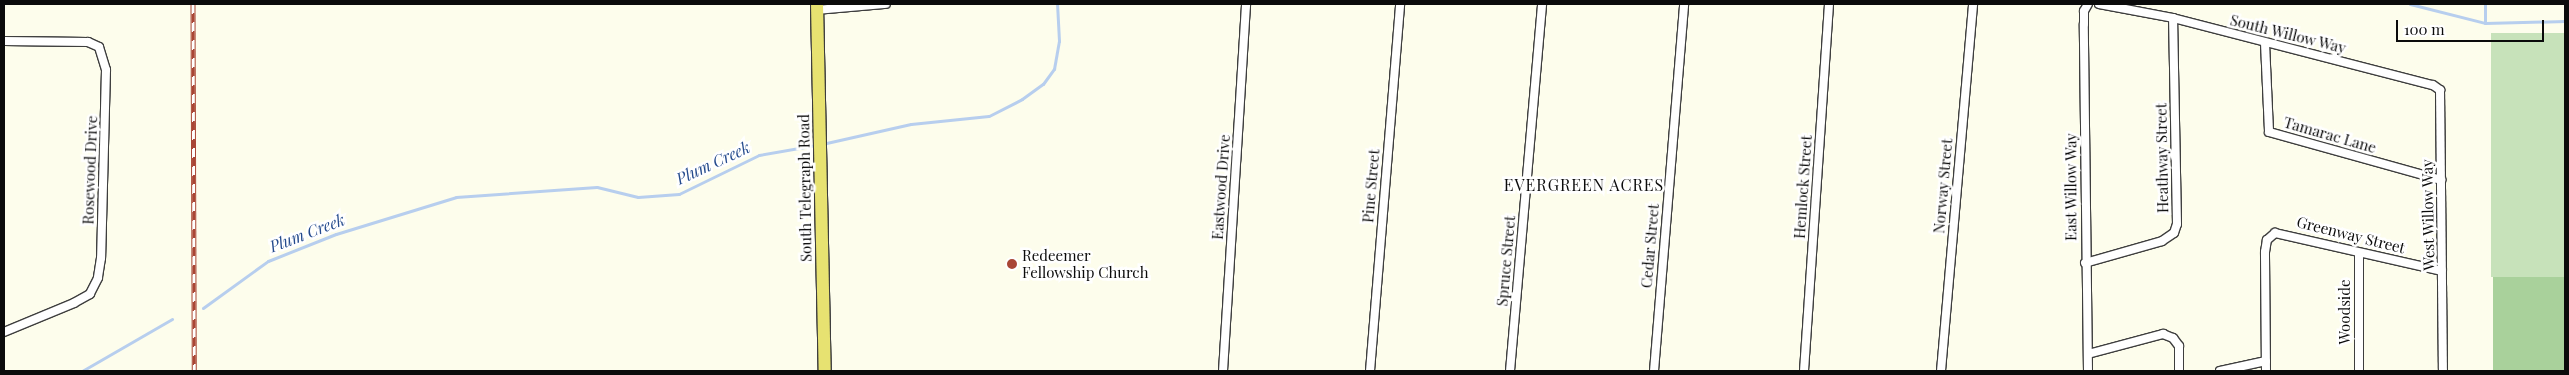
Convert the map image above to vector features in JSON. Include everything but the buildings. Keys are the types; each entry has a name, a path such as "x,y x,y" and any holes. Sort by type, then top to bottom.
{"main road":[{"name":"South Telegraph Road","path":"817,7 825,371"}],"street":[{"path":"817,7 886,4"},
{"name":"Eastwood Drive","path":"1223,371 1246,4"},
{"name":"Pine Street","path":"1370,371 1400,4"},
{"name":"Spruce Street","path":"1510,371 1542,4"},
{"name":"Cedar Street","path":"1654,371 1684,4"},
{"name":"Hemlock Street","path":"1804,371 1829,4"},
{"name":"Norway Street","path":"1941,371 1973,4"},
{"name":"East Willow Way","path":"2088,4 2084,11 2085,263 2088,371"},
{"name":"South Willow Way","path":"2099,4 2173,18 2411,79"},
{"name":"Heathway Street","path":"2085,263 2162,242 2174,234 2177,224 2173,18"},
{"name":"Rosewood Drive","path":"4,41 88,42 99,47 106,70 102,258 98,278 90,294 74,303 4,332"},
{"name":"Tamarac Lane","path":"2265,42 2269,132 2441,180"},
{"name":"West Willow Way","path":"2411,79 2433,85 2440,90 2443,371"},
{"name":"Greenway Street","path":"2266,371 2268,240 2275,233 2284,233 2359,253 2442,270"},
{"name":"Woodside","path":"2359,253 2359,371"},
{"path":"2088,354 2163,334 2172,338 2179,346 2179,371"},
{"path":"2220,371 2266,360"}],"green space":[{"path":"2491,33 2565,33 2565,277 2491,277"},
{"path":"2493,277 2565,277 2565,371 2493,371"}],"waterway":[{"name":"Plum Creek","path":"822,144 911,124 989,116 1022,99 1043,84 1054,69 1059,41 1057,4"},
{"name":"Plum Creek","path":"2410,4 2485,23 2565,21"},
{"path":"2485,4 2485,23"},
{"name":"Plum Creek","path":"203,308 268,261 336,234 456,197 597,187 638,197 679,194 759,155 816,145"},
{"name":"Plum Creek","path":"82,371 172,319"}],"railway":[{"path":"193,4 194,371"}],"place":[{"name":"Redeemer Fellowship Church","path":"1012,264"}],"district":[{"name":"EVERGREEN ACRES","path":"1584,185"}]}
